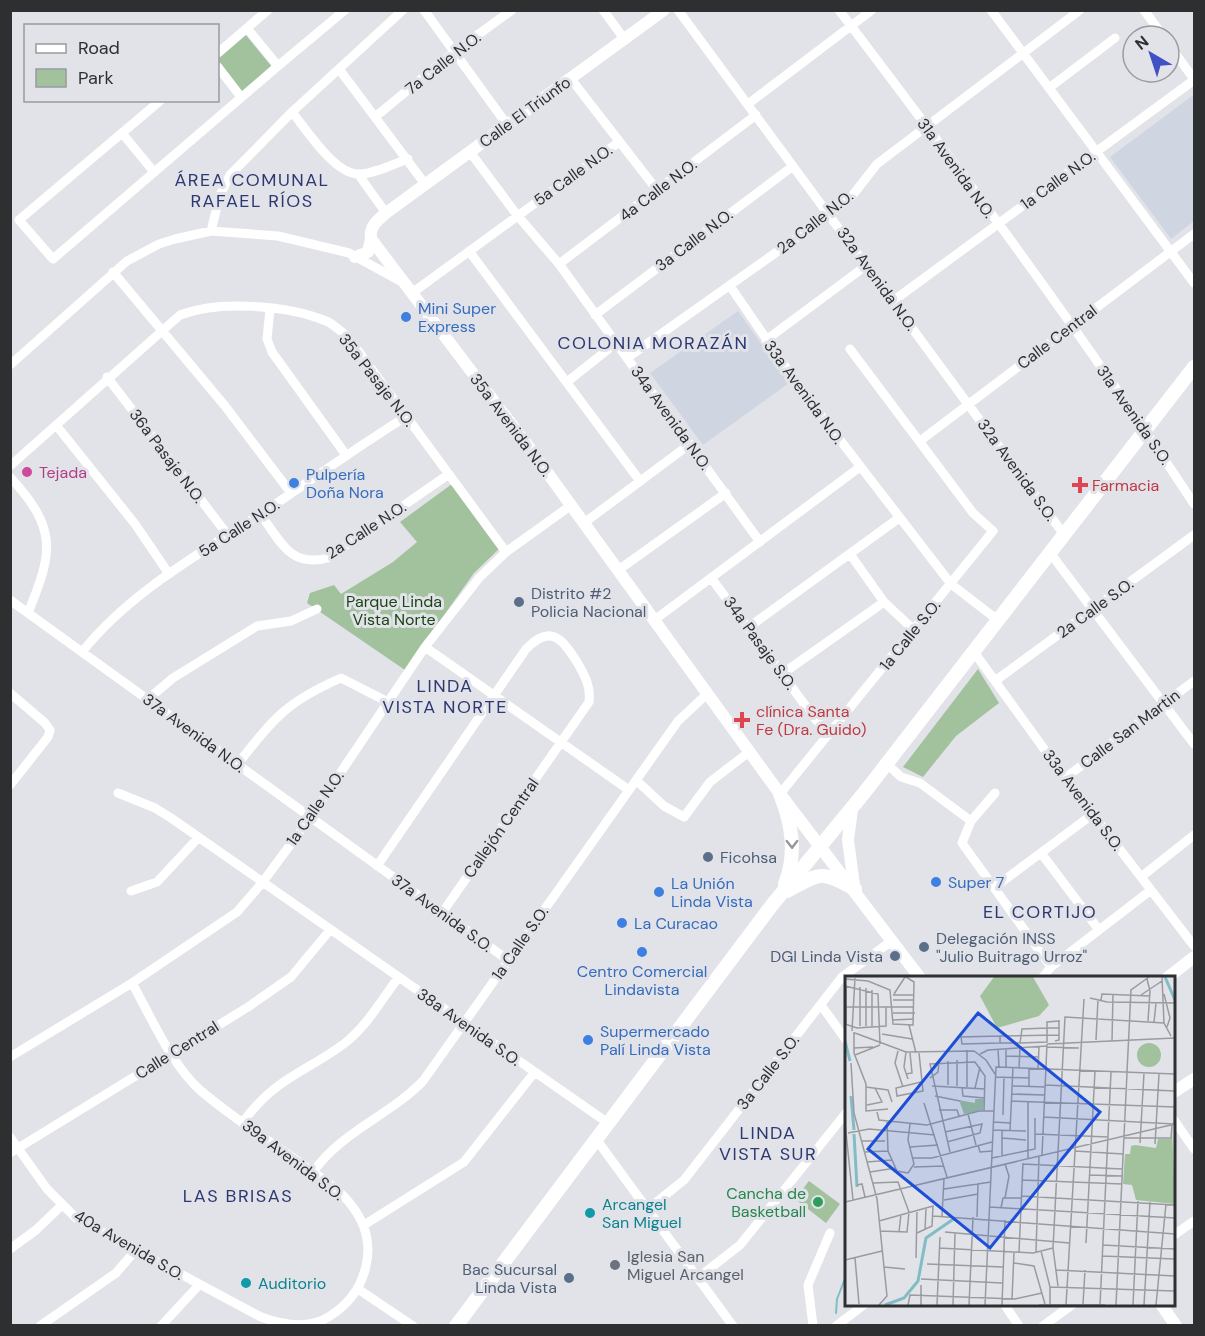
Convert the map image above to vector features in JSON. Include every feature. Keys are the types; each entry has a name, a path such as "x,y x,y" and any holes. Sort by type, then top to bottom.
{"main road":[{"name":"Calle El Triunfo","path":"355,257 368,252 371,234 386,213 664,10"},
{"name":"35a Avenida N.O.","path":"371,234 408,288 584,524 780,794"},
{"path":"456,1326 780,895 852,809 1194,367"},
{"path":"780,794 855,889 919,976"},
{"path":"780,794 792,831 793,851 790,871 780,895"},
{"path":"852,809 848,848 855,889"},
{"path":"780,895 814,876 823,874 855,889"},
{"path":"1170,976 1194,957"},
{"path":"1175,1091 1194,1079"},
{"path":"1162,1306 1176,1326"}],"street":[{"path":"219,52 268,10"},
{"path":"159,102 19,220 53,259 345,10"},
{"path":"211,231 220,195 230,176 292,112 403,10"},
{"path":"424,10 508,126"},
{"name":"7a Calle N.O.","path":"375,117 454,52 512,10"},
{"path":"603,10 625,40"},
{"name":"32a Avenida N.O.","path":"678,10 969,404"},
{"name":"31a Avenida N.O.","path":"839,10 1071,327"},
{"path":"748,104 872,10"},
{"path":"992,10 1194,283"},
{"name":"2a Calle N.O.","path":"627,358 830,215 852,196 877,164 1080,10"},
{"path":"1144,10 1154,24"},
{"path":"247,28 278,66"},
{"path":"1049,88 1115,38"},
{"path":"1181,61 1194,79"},
{"path":"219,69 241,97"},
{"path":"339,69 425,184"},
{"name":"1a Calle N.O.","path":"893,301 1194,79"},
{"path":"571,80 657,190"},
{"path":"292,112 333,162 345,171 358,174 408,159"},
{"name":"4a Calle N.O.","path":"559,264 756,115"},
{"path":"122,133 154,172"},
{"name":"5a Calle N.O.","path":"408,288 469,251 619,142"},
{"name":"34a Avenida N.O.","path":"470,152 517,215 559,264 760,542"},
{"name":"3a Calle N.O.","path":"596,315 793,166"},
{"path":"358,174 386,213"},
{"path":"10,365 113,272 159,244 211,231 278,237 355,257 408,288"},
{"name":"Calle Central","path":"920,441 1194,234"},
{"path":"469,251 640,481"},
{"path":"765,340 867,265"},
{"path":"113,272 225,406 291,493"},
{"name":"33a Avenida N.O.","path":"730,286 765,340 860,467"},
{"name":"35a Pasaje N.O.","path":"10,466 107,377 180,315 198,308 219,306 305,313 329,322 348,337 506,552"},
{"path":"270,309 267,339 272,352 346,455"},
{"name":"31a Avenida S.O.","path":"1071,327 1146,430 1194,504"},
{"path":"567,382 616,343"},
{"path":"850,349 920,441"},
{"name":"36a Pasaje N.O.","path":"107,377 227,534"},
{"name":"32a Avenida S.O.","path":"969,404 1065,536"},
{"name":"5a Calle N.O.","path":"82,652 105,624 122,608 227,534 407,416"},
{"path":"56,425 135,524 169,574"},
{"name":"1a Calle S.O.","path":"780,794 831,734 993,531 973,513 920,441"},
{"path":"584,524 690,444"},
{"path":"653,621 860,467 951,584 999,621"},
{"name":"2a Calle N.O.","path":"260,514 287,549 299,560 314,562 328,558 449,474"},
{"path":"10,477 35,509 48,542 41,581 27,613"},
{"path":"617,570 726,493"},
{"name":"1a Calle N.O.","path":"10,1057 132,983 220,926 237,912 262,883 310,818 425,647 479,578 506,552 570,506"},
{"path":"748,627 898,518"},
{"name":"2a Calle S.O.","path":"995,681 1194,535"},
{"path":"850,554 884,602 914,630"},
{"path":"1051,554 1194,744"},
{"name":"34a Pasaje S.O.","path":"712,579 816,720 831,734"},
{"name":"37a Avenida N.O.","path":"10,600 377,866"},
{"path":"782,674 884,602"},
{"path":"147,700 173,678 257,626 291,621 317,609"},
{"path":"377,866 493,696 535,639 544,636 557,637 566,644 587,679 590,691 589,702 561,743"},
{"path":"425,647 629,790"},
{"name":"33a Avenida S.O.","path":"974,652 1065,778 1194,946"},
{"path":"237,765 274,717 292,703 341,678 388,702"},
{"name":"Calle San Martin","path":"1065,778 1194,681"},
{"path":"10,693 50,730 48,737 10,785"},
{"name":"1a Calle S.O.","path":"313,1172 326,1154 345,1137 409,1095 423,1081 678,721 707,694"},
{"name":"Callejón Central","path":"442,913 561,743"},
{"path":"636,780 664,806 684,817 710,782 749,752"},
{"path":"887,764 901,777 920,783 971,820"},
{"name":"38a Avenida S.O.","path":"117,793 155,808 608,1123"},
{"path":"995,793 971,820 962,843 1051,967"},
{"path":"995,887 1093,814"},
{"path":"1141,877 1194,835"},
{"path":"131,891 157,882 198,838"},
{"path":"1041,853 1099,930"},
{"name":"37a Avenida S.O.","path":"377,866 508,960"},
{"path":"1044,976 1051,967 1151,890"},
{"name":"Calle Central","path":"14,1151 291,977 330,930"},
{"name":"3a Calle S.O.","path":"648,1209 684,1180 842,977 893,940"},
{"path":"243,1122 258,1100 284,1079 345,1043 359,1031 399,978"},
{"name":"39a Avenida S.O.","path":"132,983 172,1053 199,1090 313,1172 352,1205 364,1225 368,1259 358,1289"},
{"path":"821,1005 845,1039"},
{"path":"364,1225 464,1162 534,1072"},
{"path":"699,1277 740,1245 845,1114"},
{"path":"1175,1123 1194,1149"},
{"name":"40a Avenida S.O.","path":"10,1137 14,1151 46,1189 76,1218 261,1317"},
{"path":"596,1139 733,1326"},
{"path":"10,1249 36,1230 62,1205"},
{"path":"1175,1234 1194,1221"},
{"path":"813,1326 808,1285 830,1233"},
{"path":"40,1326 116,1273 135,1251"},
{"path":"161,1326 199,1285"},
{"path":"254,1326 261,1317 281,1325 304,1325 325,1319 344,1307 358,1289 413,1326"},
{"path":"836,1326 864,1306"},
{"path":"1005,1306 1019,1326"},
{"path":"1043,1326 1072,1306"}],"shaded area":[{"path":"1192,96 1194,99 1194,221 1171,239 1110,157"},
{"path":"738,311 789,383 703,445 650,373"}],"green space":[{"path":"245,34 272,67 241,93 219,64 219,56"},
{"name":"Parque Linda Vista Norte","path":"452,484 500,548 474,573 405,670 307,603 310,593 334,585 341,594 393,562 417,542 400,522"},
{"path":"978,669 999,703 956,736 923,777 903,767"},
{"name":"Cancha de Basketball","path":"809,1181 840,1204 826,1223 795,1199"}],"waterway":[{"path":"836,1313 837,1299 845,1279"}],"place":[{"name":"Mini Super Express","path":"406,317"},
{"name":"Tejada","path":"27,472"},
{"name":"Pulpería Doña Nora","path":"294,483"},
{"name":"Farmacia","path":"1080,485"},
{"name":"Distrito #2 Policia Nacional","path":"519,602"},
{"name":"clínica Santa Fe (Dra. Guido)","path":"742,720"},
{"name":"Ficohsa","path":"708,857"},
{"name":"Super 7","path":"936,882"},
{"name":"La Unión Linda Vista","path":"659,892"},
{"name":"La Curacao","path":"622,923"},
{"name":"Delegación INSS \"Julio Buitrago Urroz\"","path":"924,947"},
{"name":"Centro Comercial Lindavista","path":"642,952"},
{"name":"DGI Linda Vista","path":"895,956"},
{"name":"Supermercado Palí Linda Vista","path":"588,1040"},
{"name":"Cancha de Basketball","path":"818,1202"},
{"name":"Arcangel San Miguel","path":"590,1213"},
{"name":"Iglesia San Miguel Arcangel","path":"615,1265"},
{"name":"Bac Sucursal Linda Vista","path":"569,1278"},
{"name":"Auditorio","path":"246,1283"}],"district":[{"name":"ÁREA COMUNAL RAFAEL RÍOS","path":"252,190"},
{"name":"COLONIA MORAZÁN","path":"653,343"},
{"name":"LINDA VISTA NORTE","path":"445,696"},
{"name":"EL CORTIJO","path":"1040,912"},
{"name":"LINDA VISTA SUR","path":"768,1143"},
{"name":"LAS BRISAS","path":"238,1196"}]}
